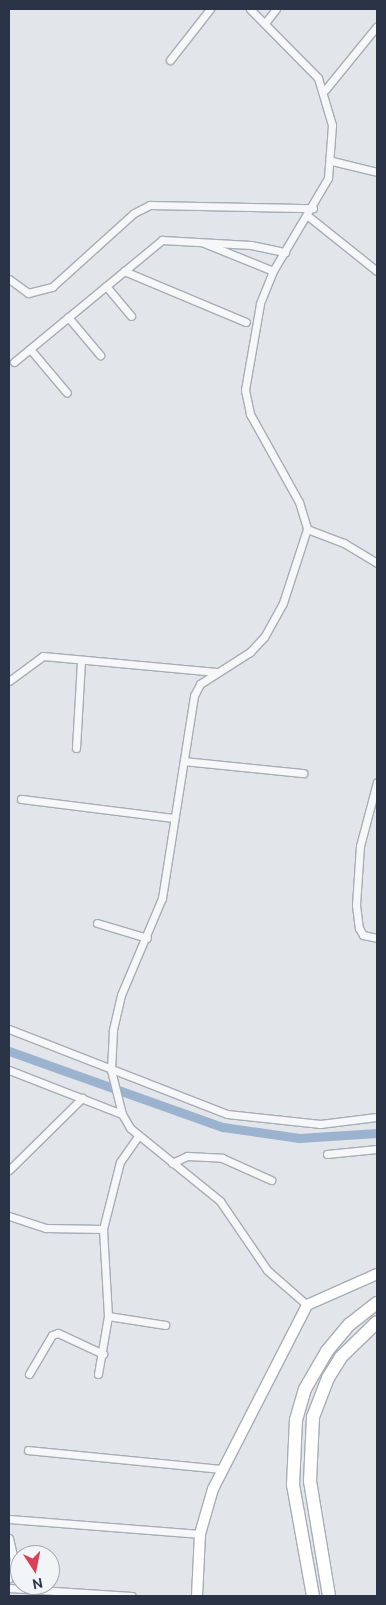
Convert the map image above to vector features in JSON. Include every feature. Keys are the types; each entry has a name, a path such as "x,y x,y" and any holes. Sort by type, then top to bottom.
{"highway":[{"path":"312,1596 296,1505 293,1440 300,1404 318,1364 344,1330 377,1304"},
{"path":"329,1596 312,1502 309,1440 328,1378 341,1358 377,1322"}],"main road":[{"path":"197,1596 200,1534 223,1468 307,1305 377,1274"}],"street":[{"path":"170,60 210,9"},
{"path":"250,9 304,60 325,90 332,125 332,161 313,208 273,271 258,312 245,390 250,414 299,502 307,529 283,602 264,637 250,652 200,684 194,696 162,898 116,1014 111,1070 122,1114 138,1136 220,1201 267,1270 307,1305"},
{"path":"265,23 276,9"},
{"path":"325,90 377,26"},
{"path":"332,161 377,172"},
{"path":"9,279 28,293 52,286 134,212 150,205 313,208"},
{"path":"308,216 377,271"},
{"path":"14,362 162,240 251,245 285,252"},
{"path":"204,243 273,271"},
{"path":"124,271 246,322"},
{"path":"106,286 131,316"},
{"path":"68,317 100,355"},
{"path":"30,349 67,393"},
{"path":"307,529 344,543 377,563"},
{"path":"9,681 43,656 82,662 217,672"},
{"path":"76,748 82,662"},
{"path":"184,761 303,773"},
{"path":"377,782 360,846 356,905 359,928 363,935 377,938"},
{"path":"21,799 174,818"},
{"path":"97,923 147,938"},
{"path":"9,1029 203,1106 252,1118 320,1124 377,1117"},
{"path":"9,1070 122,1114"},
{"path":"9,1170 82,1098"},
{"path":"98,1374 103,1354 108,1316 103,1229 120,1162 138,1136"},
{"path":"327,1154 377,1148"},
{"path":"172,1163 187,1156 222,1158 271,1180"},
{"path":"9,1216 46,1228 103,1229"},
{"path":"108,1316 165,1325"},
{"path":"29,1374 48,1339 58,1333 103,1354"},
{"path":"28,1450 223,1468"},
{"path":"9,1519 200,1534"},
{"path":"9,1538 14,1559 9,1578"},
{"path":"9,1588 132,1596"}],"waterway":[{"path":"9,1051 223,1127 299,1138 377,1133"}]}
